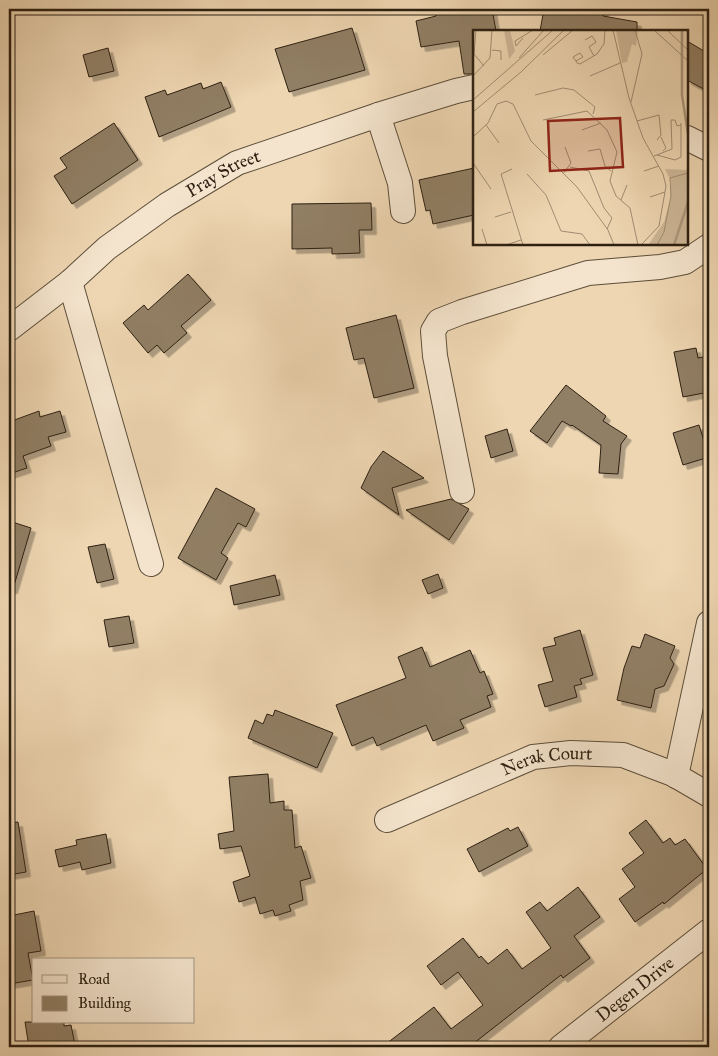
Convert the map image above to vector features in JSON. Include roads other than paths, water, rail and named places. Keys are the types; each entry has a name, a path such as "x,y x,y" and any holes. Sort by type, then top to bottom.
{"street":[{"name":"Pray Street","path":"9,329 70,282 107,248 167,205 237,163 378,115 456,90 473,87"},
{"path":"378,115 400,183 403,211"},
{"path":"688,138 709,149"},
{"path":"462,491 435,356 433,331 439,321 462,312 588,273 641,269 685,262 709,246"},
{"path":"70,282 151,564"},
{"path":"676,776 709,623"},
{"name":"Nerak Court","path":"387,820 533,757 570,752 624,755 676,776 709,795"},
{"name":"Degen Drive","path":"561,1047 709,931"}]}
